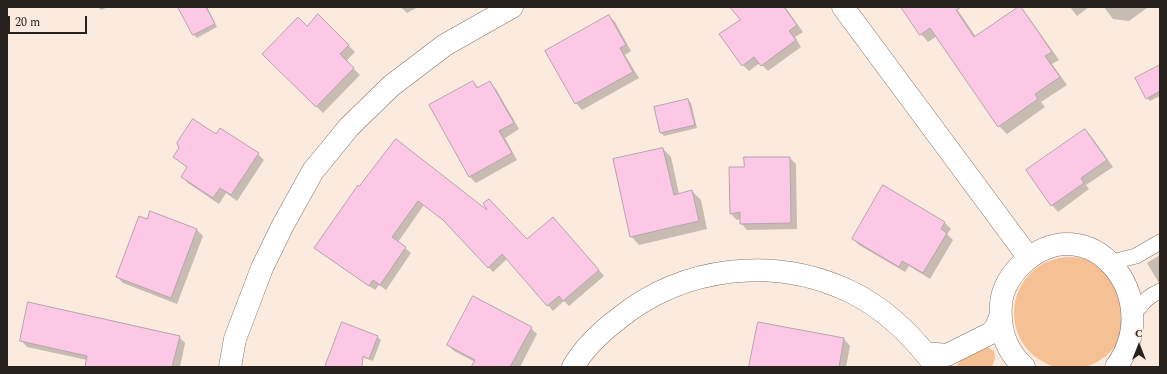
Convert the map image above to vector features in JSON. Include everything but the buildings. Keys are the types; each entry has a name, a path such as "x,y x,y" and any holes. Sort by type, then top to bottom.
{"street":[{"path":"230,367 235,339 262,268 283,225 313,171 349,127 391,86 445,45 512,7"},
{"path":"843,7 1029,258"},
{"path":"1024,367 1008,348 1002,333 1000,317 1001,300 1007,284 1016,269 1029,258 1046,249 1064,245 1083,246 1100,251 1116,262 1128,275 1136,290 1140,307 1139,325 1135,342 1126,357 1116,367"},
{"path":"573,367 578,358 603,330 633,306 666,288 695,278 740,270 778,271 815,278 851,292 884,312 912,337 931,360 947,355 990,333 996,328 1000,317"}],"lane":[{"path":"1116,262 1136,256 1160,242"},
{"path":"1140,307 1151,295 1160,291"}],"shaded area":[{"path":"1070,257 1091,261 1109,274 1122,292 1126,313 1122,334 1109,352 1091,365 1070,369 1049,365 1031,352 1018,334 1014,313 1018,292 1031,274 1049,261"},
{"path":"987,347 994,351 995,358 992,367 957,367 958,363 965,357"}]}
